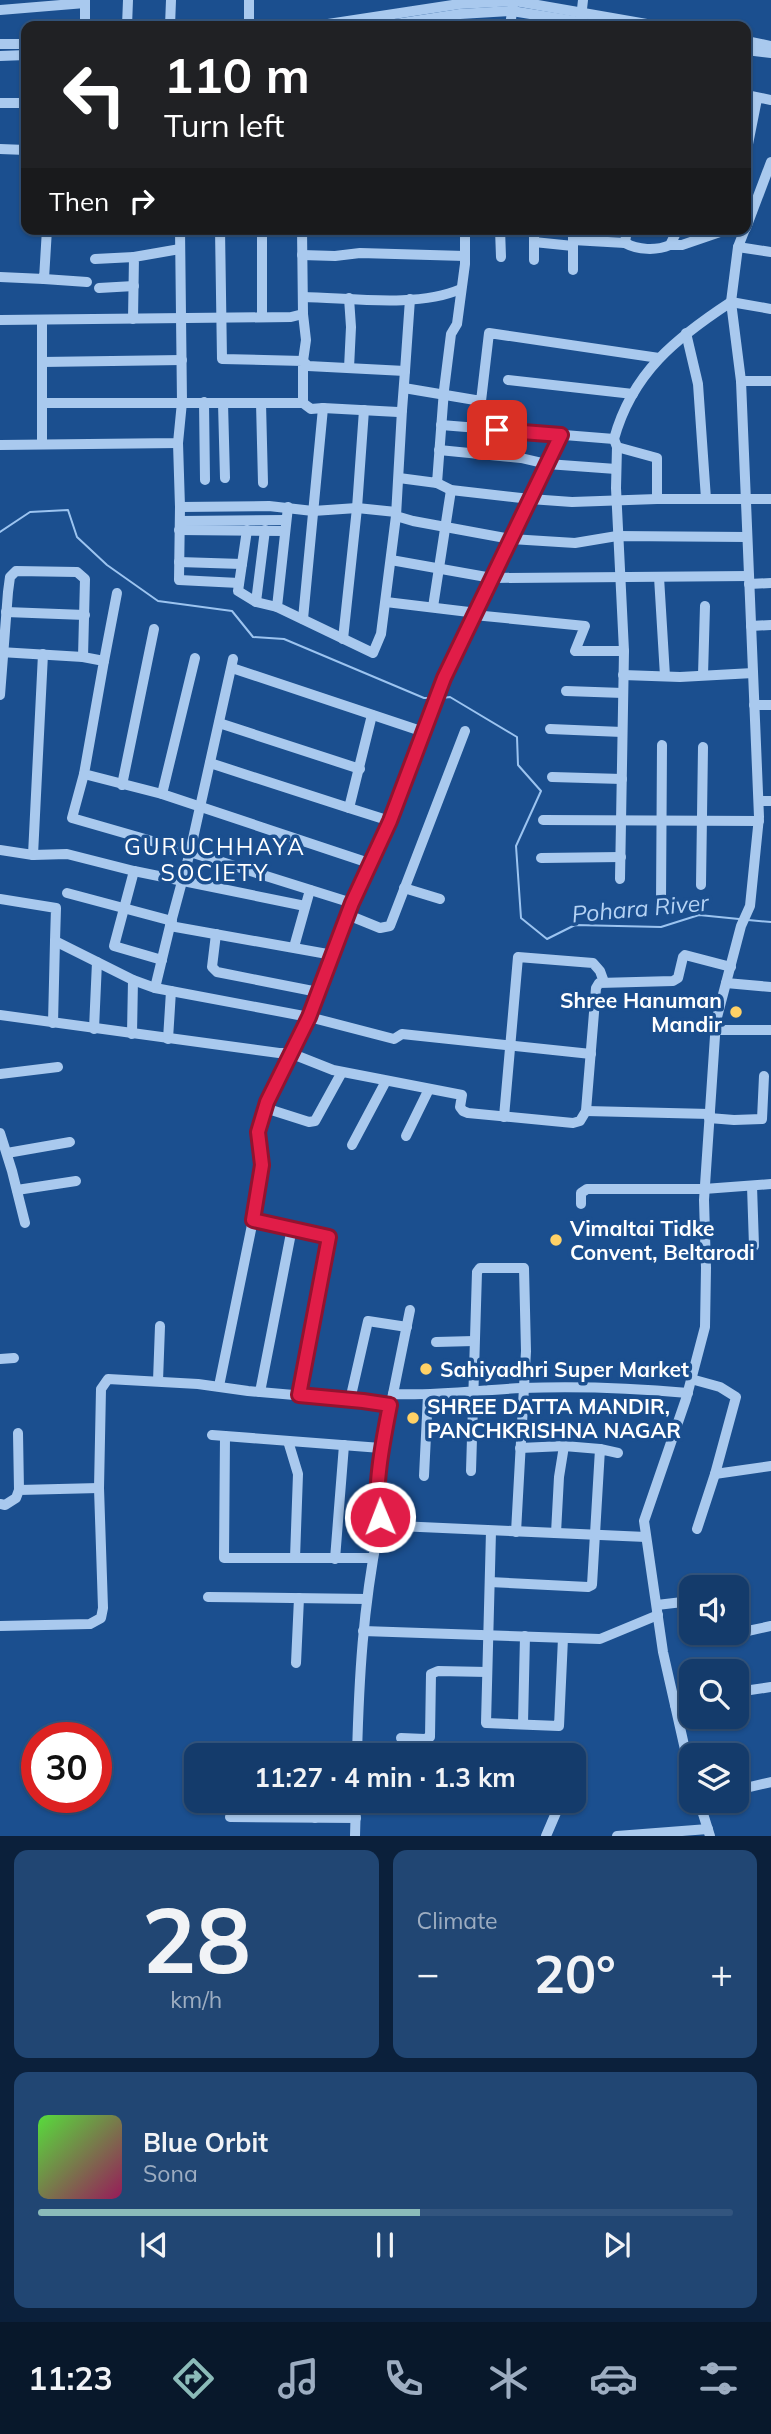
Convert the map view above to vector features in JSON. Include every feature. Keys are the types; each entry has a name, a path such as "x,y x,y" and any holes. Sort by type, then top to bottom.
{"street":[{"path":"127,21 128,0"},
{"path":"170,21 171,0"},
{"path":"249,0 249,21"},
{"path":"581,18 583,0"},
{"path":"0,10 49,3 85,2 85,21"},
{"path":"351,21 460,6 512,6 610,21"},
{"path":"402,21 460,6"},
{"path":"512,6 557,21"},
{"path":"565,21 581,18 590,21"},
{"path":"751,42 771,46"},
{"path":"0,44 21,44"},
{"path":"751,51 771,54"},
{"path":"0,56 21,55"},
{"path":"751,97 771,100"},
{"path":"751,122 757,99"},
{"path":"0,103 21,103"},
{"path":"0,149 21,150"},
{"path":"751,213 771,162"},
{"path":"44,279 47,235"},
{"path":"180,235 182,402 178,443 179,580 239,583"},
{"path":"220,235 222,359 303,361 308,366 405,371"},
{"path":"262,235 262,317"},
{"path":"302,235 306,340 303,403"},
{"path":"437,483 444,394 451,334 457,324 465,235"},
{"path":"500,235 500,257"},
{"path":"534,235 534,260"},
{"path":"625,243 626,235"},
{"path":"670,245 675,235"},
{"path":"534,242 573,239 662,248 712,235"},
{"path":"684,1743 657,1610 644,1521 688,1392 705,1327 704,1189 716,1030 741,926 750,906 759,821 741,381 731,302 738,247 742,235"},
{"path":"573,239 573,270"},
{"path":"738,247 771,252"},
{"path":"95,259 134,257 180,249"},
{"path":"302,255 335,256 360,253 465,256"},
{"path":"133,319 134,257"},
{"path":"0,277 87,282"},
{"path":"99,288 134,286"},
{"path":"303,298 410,299 445,296 461,289"},
{"path":"349,298 349,368"},
{"path":"247,530 238,591 256,602 277,607 373,653 381,634 396,514 410,299"},
{"path":"620,879 624,652 617,536 616,443 621,414 632,394 659,358 686,333 731,302 771,309"},
{"path":"0,320 222,318 303,314"},
{"path":"42,320 42,444"},
{"path":"404,388 481,401 489,333 659,358"},
{"path":"686,333 698,384 706,499"},
{"path":"42,362 182,360"},
{"path":"509,380 632,394"},
{"path":"741,381 771,381"},
{"path":"204,402 205,480"},
{"path":"223,402 225,478"},
{"path":"42,403 303,403 311,409 402,410"},
{"path":"261,403 263,482"},
{"path":"303,619 323,408"},
{"path":"343,639 364,410"},
{"path":"441,425 561,435 616,443 657,458 657,499"},
{"path":"219,1386 253,1220 262,1165 258,1132 265,1108 309,1017 352,903 390,821 444,678 561,435"},
{"path":"0,445 178,443"},
{"path":"439,450 521,458 547,464 617,469"},
{"path":"399,478 437,483 451,490 572,502 771,499"},
{"path":"433,607 451,490"},
{"path":"180,507 288,507 313,511 357,508 396,514 413,522 511,539 575,543 617,536 747,537"},
{"path":"277,607 288,507"},
{"path":"179,525 285,525"},
{"path":"179,525 247,530 265,530 285,525"},
{"path":"256,602 265,530"},
{"path":"391,560 492,579 659,577 771,583"},
{"path":"179,562 242,564"},
{"path":"0,695 1,652 10,577 16,570 77,572 85,579 83,657"},
{"path":"659,577 664,676"},
{"path":"117,593 84,774 72,818 352,903"},
{"path":"386,602 474,615 584,626 575,651 624,652"},
{"path":"703,676 705,606"},
{"path":"6,612 85,615"},
{"path":"751,626 771,625"},
{"path":"122,785 154,629"},
{"path":"1,652 83,657 104,661"},
{"path":"33,855 43,654"},
{"path":"162,794 195,658"},
{"path":"155,988 190,852 233,663 425,732"},
{"path":"623,675 703,676 753,673"},
{"path":"566,691 623,693"},
{"path":"754,705 771,705"},
{"path":"349,808 372,715"},
{"path":"219,723 360,769"},
{"path":"550,729 622,732"},
{"path":"348,915 380,928 390,926 465,731"},
{"path":"661,903 662,745"},
{"path":"701,885 703,747"},
{"path":"210,763 390,821"},
{"path":"84,774 162,794 369,863"},
{"path":"552,777 622,779"},
{"path":"759,801 771,801"},
{"path":"543,820 759,821"},
{"path":"0,850 33,855 67,854 134,871 305,906"},
{"path":"541,858 621,857"},
{"path":"134,871 114,946 162,960"},
{"path":"404,888 440,899"},
{"path":"294,947 310,890"},
{"path":"67,893 216,934 333,955"},
{"path":"0,900 56,908 53,1023"},
{"path":"216,934 212,967 217,972 318,992"},
{"path":"55,941 133,980 155,988 309,1017 394,1038 402,1034 591,1054"},
{"path":"0,1015 290,1053 342,1072 463,1095 460,1107 463,1111 573,1123 580,1121 586,1111 596,988 599,984 673,981 678,978 685,955 731,967"},
{"path":"504,1116 518,957 593,963 604,982"},
{"path":"94,1029 97,962"},
{"path":"132,1034 133,980"},
{"path":"726,983 770,986"},
{"path":"169,1039 171,991"},
{"path":"716,1030 771,1030"},
{"path":"0,1074 58,1067"},
{"path":"265,1108 309,1122 315,1121 342,1072"},
{"path":"586,1111 710,1116 734,1120 762,1119 764,1076"},
{"path":"352,1145 386,1081"},
{"path":"406,1136 429,1089"},
{"path":"0,1133 25,1223"},
{"path":"7,1153 70,1142"},
{"path":"0,1174 12,1171"},
{"path":"17,1189 76,1181"},
{"path":"581,1204 581,1193 587,1189 704,1189 771,1184"},
{"path":"752,1186 754,1246"},
{"path":"253,1220 326,1234 330,1240 299,1395"},
{"path":"260,1392 292,1228"},
{"path":"471,1471 477,1272 480,1268 524,1268 526,1352 516,1532"},
{"path":"398,1527 384,1521 378,1511 381,1448 410,1310"},
{"path":"350,1399 368,1321 407,1327"},
{"path":"158,1381 160,1326"},
{"path":"436,1342 474,1341"},
{"path":"0,1359 14,1358"},
{"path":"0,1626 90,1624 101,1618 103,1608 99,1488 102,1385 108,1379 219,1386 390,1405"},
{"path":"691,1379 720,1387 736,1397 697,1529"},
{"path":"393,1394 428,1395 524,1388 688,1392"},
{"path":"424,1476 428,1395"},
{"path":"0,1504 5,1505 16,1499 19,1490 18,1433"},
{"path":"212,1435 381,1448"},
{"path":"225,1436 224,1558 373,1558"},
{"path":"288,1441 299,1474 295,1558"},
{"path":"335,1559 344,1445"},
{"path":"520,1448 564,1446 618,1453"},
{"path":"556,1533 559,1477 564,1446"},
{"path":"490,1582 588,1587 594,1582 600,1449"},
{"path":"715,1474 771,1466"},
{"path":"19,1490 99,1488"},
{"path":"358,1743 363,1631 373,1558 381,1529 398,1527 646,1537"},
{"path":"491,1531 486,1723 559,1726 563,1638"},
{"path":"208,1597 367,1599"},
{"path":"296,1663 299,1598"},
{"path":"363,1631 600,1639 657,1610 679,1604"},
{"path":"749,1631 771,1626"},
{"path":"523,1723 525,1636"},
{"path":"401,1738 430,1737 431,1674 438,1671 487,1672"},
{"path":"749,1690 771,1687"},
{"path":"675,1705 679,1704"},
{"path":"749,1787 771,1782"},
{"path":"273,1813 273,1817"},
{"path":"315,1813 315,1818"},
{"path":"355,1836 356,1813"},
{"path":"546,1836 556,1813"},
{"path":"617,1836 709,1832 703,1813"},
{"path":"230,1816 356,1818"}],"waterway":[{"name":"Pohara River","path":"0,532 30,512 68,510 77,537 107,565 158,601 232,611 253,637 284,639 424,698 433,698"},
{"name":"Pohara River","path":"442,698 450,697 517,737 518,765 541,791 516,846 521,918 547,939 575,925 661,927 699,915 739,919"},
{"name":"Pohara River","path":"748,920 771,922"}],"place":[{"name":"Shree Hanuman Mandir","path":"736,1012"},
{"name":"Vimaltai Tidke Convent, Beltarodi","path":"556,1240"},
{"name":"Sahiyadhri Super Market","path":"426,1369"},
{"name":"SHREE DATTA MANDIR, PANCHKRISHNA NAGAR","path":"413,1418"}],"district":[{"name":"GURUCHHAYA SOCIETY","path":"215,859"}],"route":[{"path":"380,1517 378,1507 381,1448 390,1405 299,1395 330,1240 326,1234 253,1220 262,1165 258,1132 267,1102 309,1017 352,903 390,821 444,678 561,435 497,430"}]}
